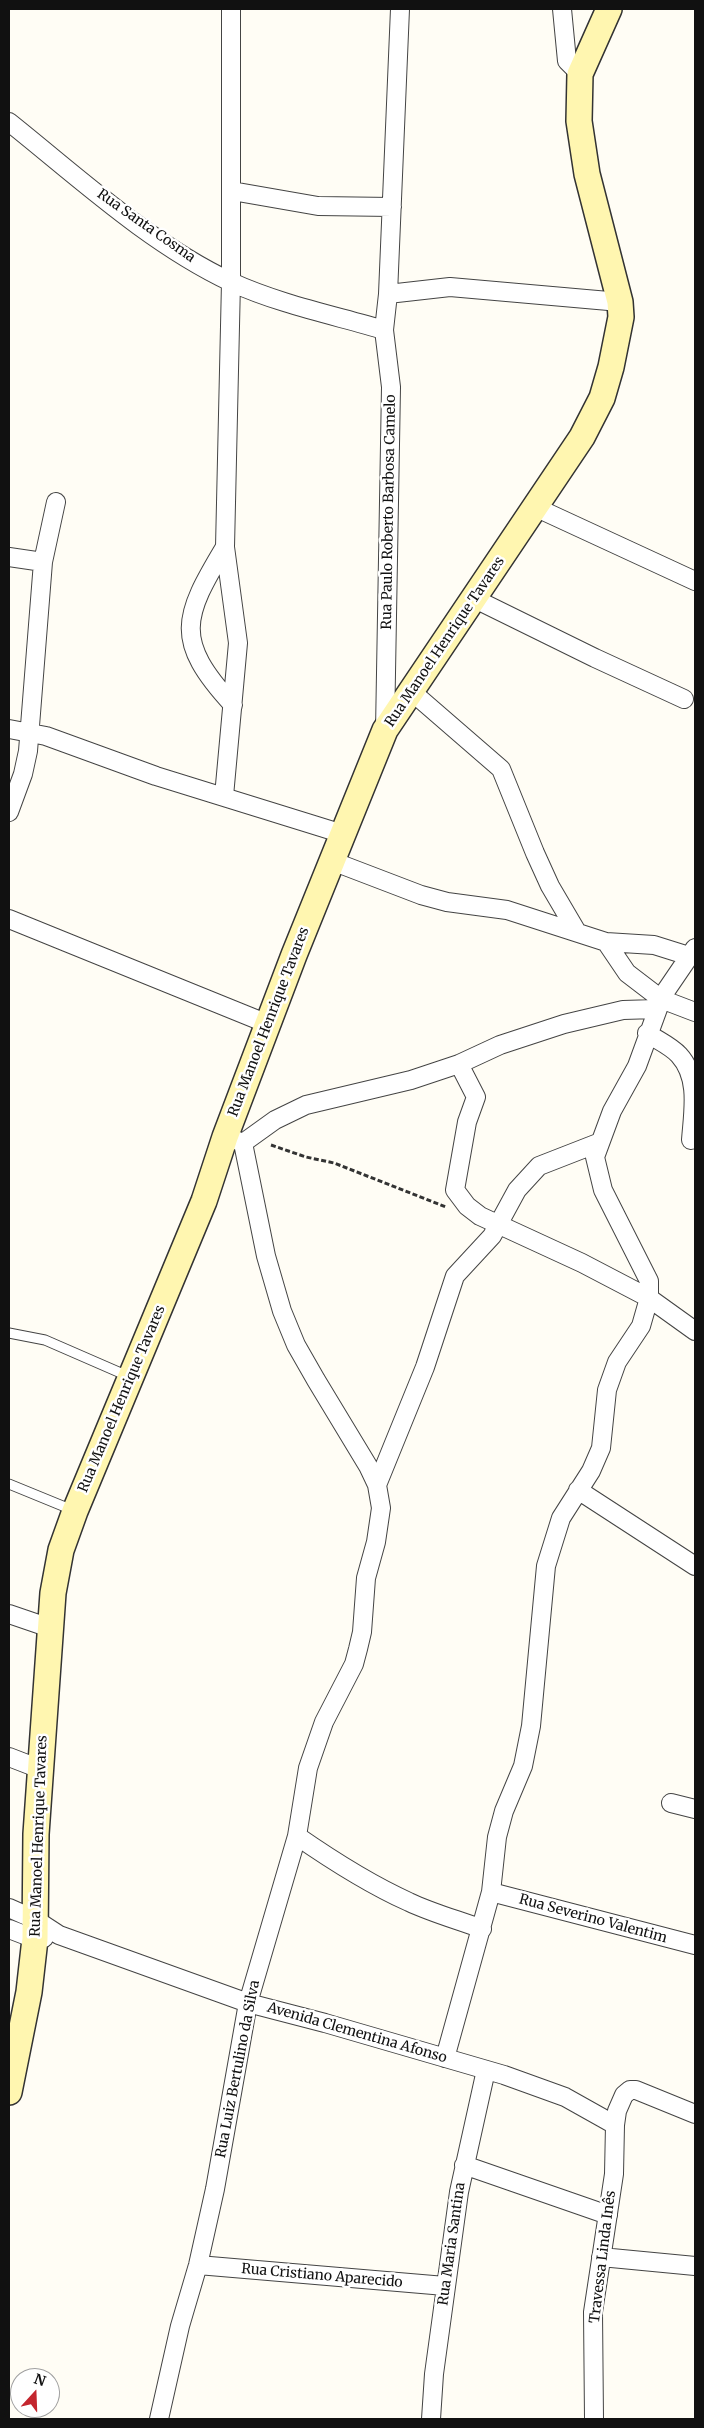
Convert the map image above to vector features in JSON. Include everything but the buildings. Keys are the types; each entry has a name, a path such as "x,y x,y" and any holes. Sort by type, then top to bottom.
{"street":[{"name":"Rua Paulo Roberto Barbosa Camelo","path":"385,730 391,387 384,330 388,294 400,9"},
{"path":"562,9 567,60 580,74"},
{"name":"Rua Manoel Henrique Tavares","path":"9,2092 28,1992 35,1930 36,1834 40,1769 53,1593 61,1550 75,1511 204,1201 239,1139 268,1024 385,730 473,598 537,508 582,437 602,398 618,338 620,302 584,157 580,121 580,74 609,9"},
{"path":"224,796 238,643 225,547 232,191 229,10"},
{"name":"Rua Santa Cosma","path":"9,122 125,215 172,248 231,282 288,302 384,330"},
{"path":"232,191 311,206 392,207"},
{"path":"388,294 450,287 620,302"},
{"path":"9,812 23,774 28,752 43,562 56,502"},
{"path":"537,508 695,581"},
{"path":"225,547 202,585 191,614 190,638 204,668 232,705"},
{"path":"9,557 43,562"},
{"path":"473,598 684,699"},
{"path":"411,691 501,769 550,886 577,932"},
{"path":"9,729 46,736 156,776 343,834"},
{"path":"332,861 421,895 447,902 507,910 606,942 654,945 692,952 659,1004 647,1033 637,1066 612,1111 598,1143 595,1156 603,1190 649,1281 647,1313 613,1372 607,1390 600,1448 591,1471 561,1518 546,1566 531,1726 523,1766 504,1811 497,1837 491,1892 445,2058"},
{"path":"9,919 268,1024"},
{"path":"606,942 627,973 659,1004"},
{"path":"377,1485 300,1352 282,1311 266,1256 239,1139 306,1105 411,1080 459,1064 500,1045 564,1024 659,1004 695,1012"},
{"path":"647,1033 678,1054 689,1067 694,1103 691,1140"},
{"path":"459,1064 476,1097 466,1122 454,1190 467,1206 480,1216 582,1263 649,1298 695,1331"},
{"path":"377,1485 424,1367 455,1276 492,1236 517,1190 539,1166 598,1143"},
{"name":"Rua Luiz Bertulino da Silva","path":"159,2419 180,2326 198,2265 222,2152 248,2003 297,1836 304,1785 324,1722 354,1664 358,1650 362,1632 366,1578 380,1520 381,1508 377,1485"},
{"path":"578,1490 695,1566"},
{"path":"9,1614 50,1628"},
{"path":"9,1757 40,1769"},
{"path":"671,1803 695,1809"},
{"path":"297,1836 344,1869 380,1888 411,1903 482,1929"},
{"name":"Rua Severino Valentim","path":"491,1892 695,1945"},
{"path":"9,1908 35,1930"},
{"path":"9,1929 35,1930"},
{"name":"Avenida Clementina Afonso","path":"35,1930 59,1935 248,2003 486,2070 565,2097 615,2125"},
{"name":"Rua Maria Santina","path":"431,2419 434,2374 464,2165 486,2070"},
{"name":"Travessa Linda Inês","path":"594,2419 593,2312 614,2174 615,2125 620,2102 630,2090 642,2091 695,2114"},
{"path":"464,2165 608,2215"},
{"path":"601,2257 695,2266"},
{"name":"Rua Cristiano Aparecido","path":"198,2265 446,2286"}],"lane":[{"path":"9,1333 45,1340 130,1377"},
{"path":"9,1484 75,1511"}],"path":[{"path":"239,1139 306,1158 334,1163 446,1207 467,1206"}]}
